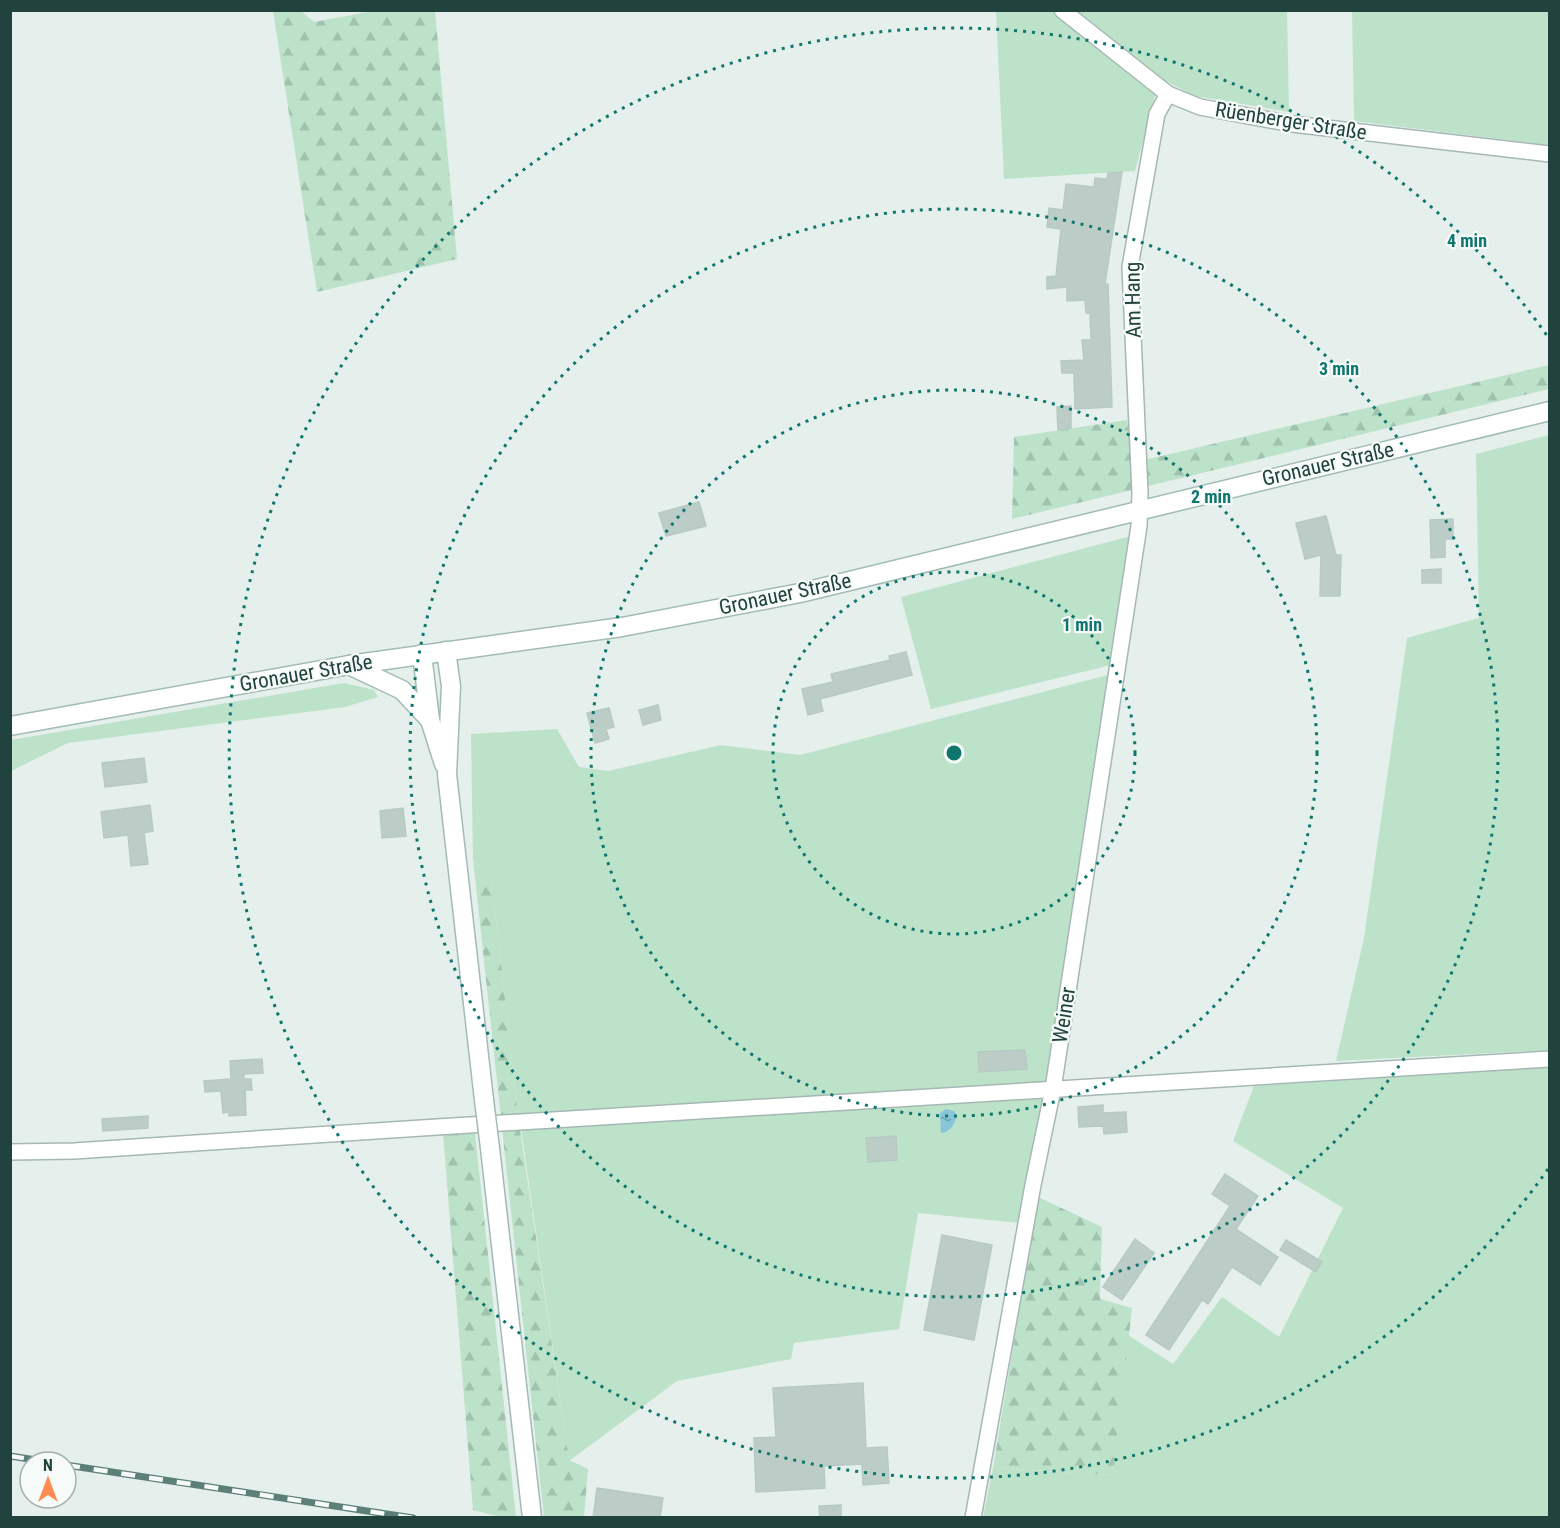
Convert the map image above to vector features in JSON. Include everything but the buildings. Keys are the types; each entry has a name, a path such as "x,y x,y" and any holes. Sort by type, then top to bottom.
{"main road":[{"name":"Gronauer Straße","path":"10,726 349,665 622,627 800,593 1550,411"},
{"path":"446,651 451,686 447,774 531,1514"},
{"path":"422,654 430,720 447,774"},
{"path":"349,665 402,690 430,720"}],"street":[{"name":"Rüenberger Straße","path":"1062,10 1167,94 1200,107 1292,124 1550,154"},
{"name":"Am Hang","path":"1140,510 1130,267 1157,114 1167,94"},
{"name":"Weiner","path":"973,1518 1053,1089 1131,583 1140,510"},
{"path":"10,1152 74,1151 1550,1059"}],"green space":[{"path":"273,11 301,11 314,22 373,11 435,11 457,259 317,292"},
{"path":"996,11 1053,11 1156,92 1135,171 1004,179"},
{"path":"1073,11 1287,11 1289,112 1195,96 1159,78"},
{"path":"1352,11 1549,11 1549,145 1354,121"},
{"path":"1549,365 1549,389 1012,519 1014,437 1127,420 1132,463"},
{"path":"1549,435 1549,1050 1336,1061 1364,938 1407,638 1479,618 1476,454"},
{"path":"1131,536 1111,665 931,709 901,597"},
{"path":"1108,675 1049,1083 518,1116 492,882 473,859 471,734 557,729 579,767 608,771 721,745 800,755"},
{"path":"344,683 374,690 378,697 345,707 68,743 11,771 11,740"},
{"path":"473,859 492,882 518,1116 569,1460 588,1469 584,1517 544,1517"},
{"path":"1549,1067 1549,1517 983,1518 993,1468 1113,1475 1128,1335 1173,1364 1222,1297 1279,1337 1343,1208 1233,1141 1254,1086"},
{"path":"1042,1097 1020,1223 918,1213 899,1329 794,1343 791,1359 677,1381 569,1461 521,1129"},
{"path":"443,1133 475,1133 516,1517 501,1517 473,1510"},
{"path":"1038,1197 1102,1227 1100,1299 1132,1308 1113,1475 993,1468"}],"water":[{"path":"946,1109 954,1111 957,1116 949,1129 941,1133 940,1113"}],"railway":[{"path":"10,1456 18,1457"},
{"path":"78,1467 413,1518"}]}
